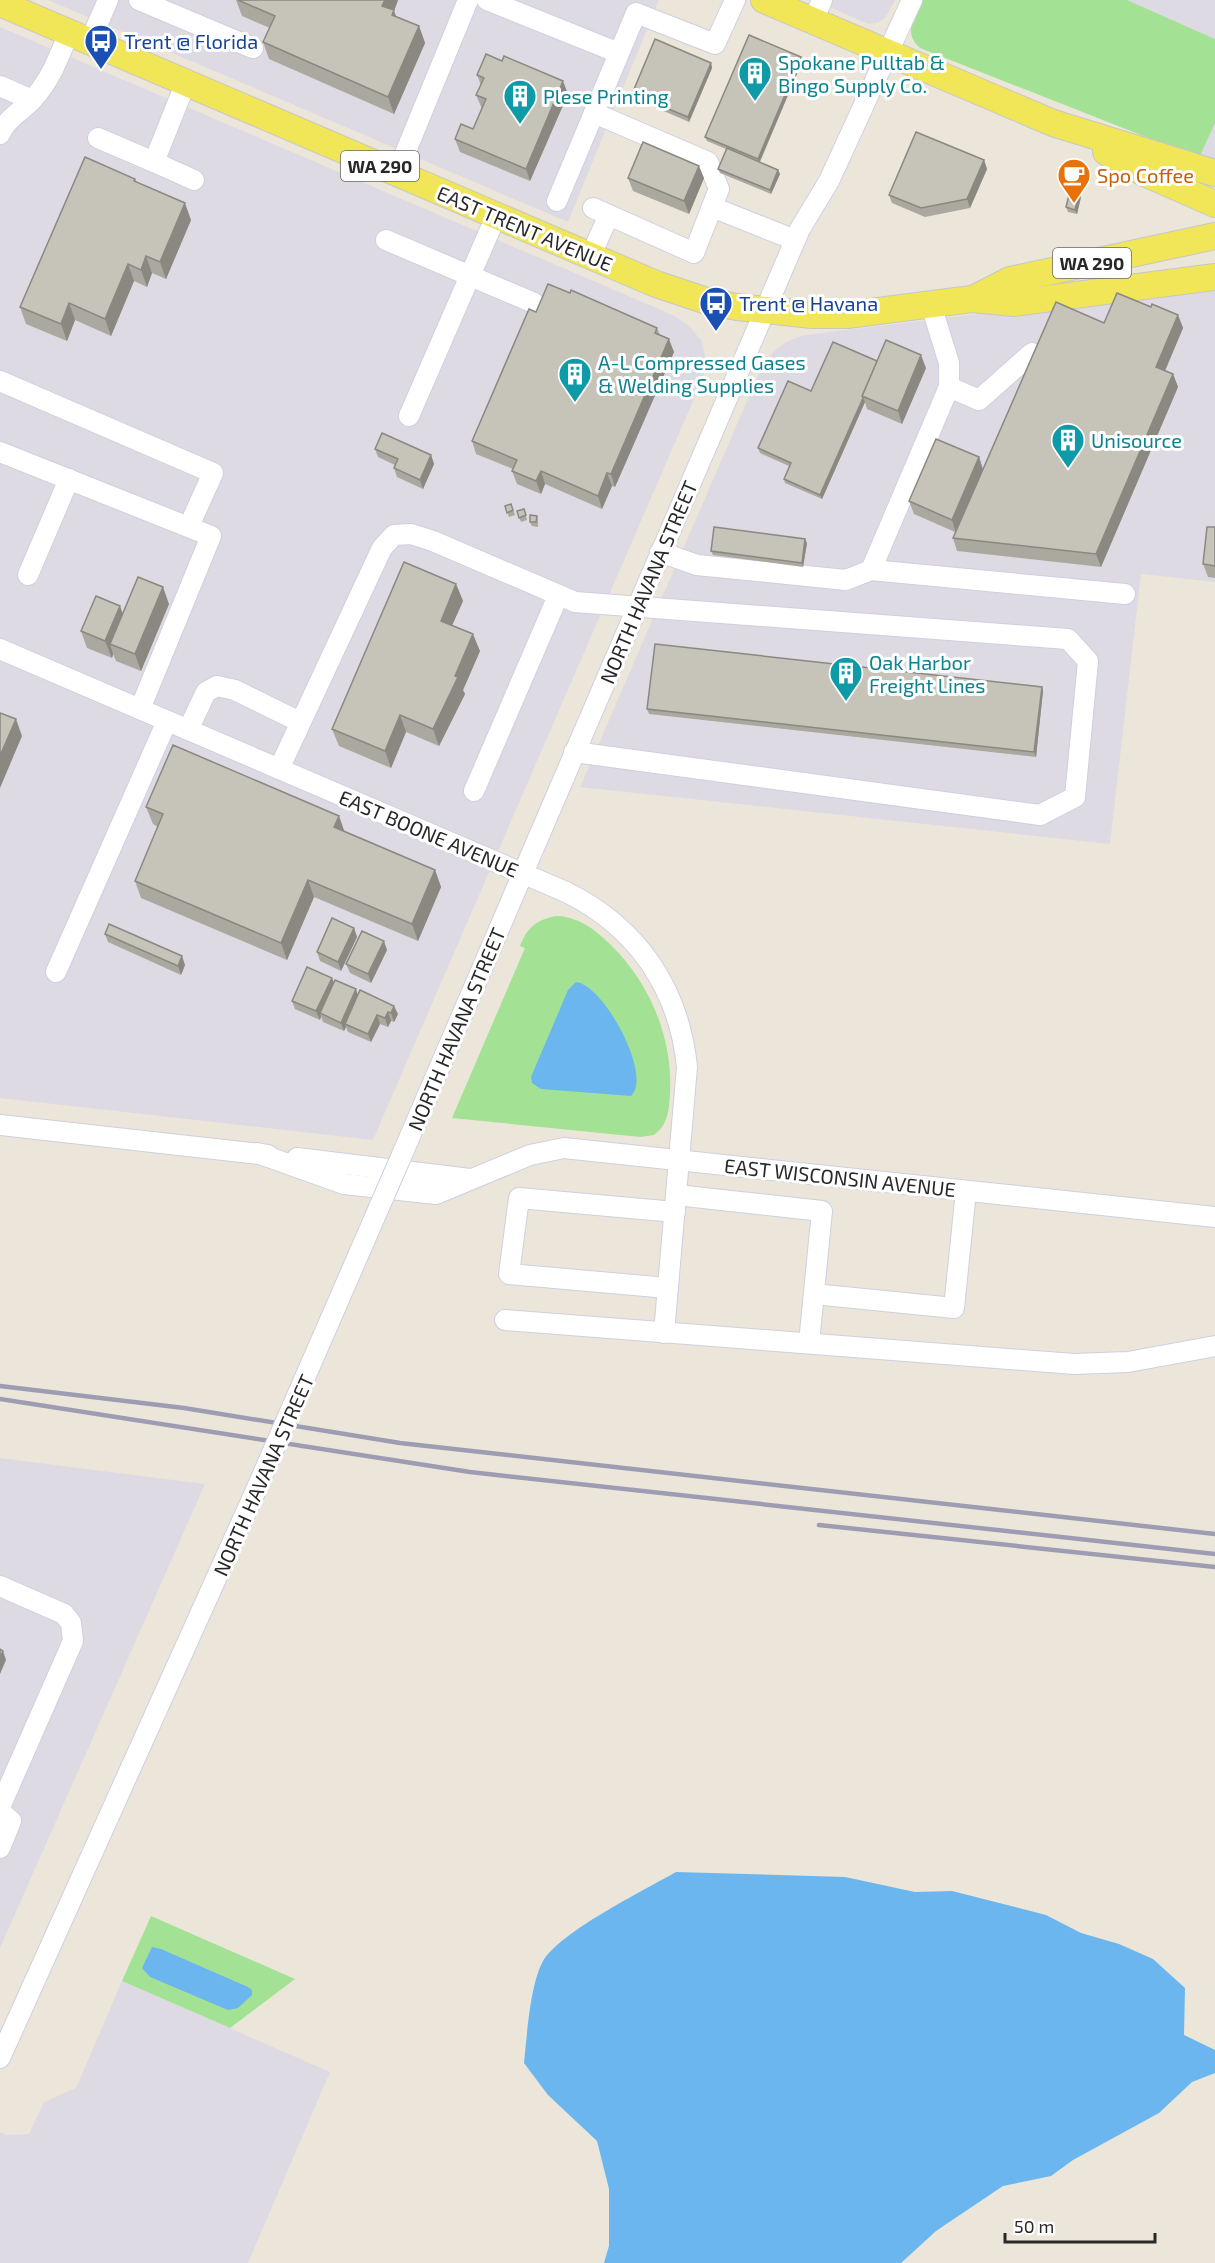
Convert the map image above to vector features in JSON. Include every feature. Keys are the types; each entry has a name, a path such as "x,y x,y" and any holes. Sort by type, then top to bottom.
{"main road":[{"path":"764,0 818,11 888,53 1053,123 1215,173"},
{"name":"EAST TRENT AVENUE","path":"0,3 590,256 684,295 710,302 765,311 847,315 972,299 1014,303 1215,277"},
{"path":"1053,123 1142,172 1215,204"},
{"name":"EAST TRENT AVENUE","path":"972,299 1010,279 1215,236"}],"street":[{"path":"0,134 3,126 32,100 108,0"},
{"path":"139,0 253,48"},
{"path":"397,173 468,0"},
{"path":"487,0 619,53"},
{"path":"557,201 636,13 715,44 735,0"},
{"name":"NORTH HAVANA STREET","path":"0,2058 221,1569 401,1157 795,240 829,181 912,0"},
{"path":"154,162 186,82"},
{"path":"0,86 32,100"},
{"path":"590,256 601,211 694,254 719,189 708,162 594,113"},
{"path":"99,138 194,180"},
{"path":"712,207 795,240"},
{"path":"409,417 496,216"},
{"path":"386,240 534,303"},
{"path":"871,570 949,387 949,363 931,305"},
{"path":"949,387 979,400 1032,352"},
{"path":"0,381 213,473 189,526"},
{"path":"0,452 211,536 140,709"},
{"path":"28,575 69,479"},
{"path":"279,769 382,548 394,535 411,534 433,541 575,602 1068,639 1088,661 1075,797 1040,815 574,752"},
{"path":"660,552 697,565 846,580 871,570 1125,594"},
{"path":"474,791 558,596"},
{"name":"EAST BOONE AVENUE","path":"0,649 581,899 607,915 645,953 660,975 679,1023 684,1045 686,1090 664,1333"},
{"path":"188,730 206,692 217,686 235,690 300,722"},
{"path":"56,972 167,721"},
{"name":"EAST WISCONSIN AVENUE","path":"0,1125 470,1179 530,1155 555,1149 1215,1217"},
{"path":"814,1294 954,1308 966,1191"},
{"path":"668,1288 509,1274 519,1198 822,1211 809,1343"},
{"path":"505,1320 1074,1364 1128,1362 1215,1346"},
{"path":"0,1586 64,1614 73,1632 73,1641 0,1809 10,1821 0,1848"}],"shaded area":[{"path":"48,0 659,0 568,222"},
{"path":"814,0 895,0 885,18 877,23 868,24"},
{"path":"1127,0 1215,0 1215,39"},
{"path":"0,27 673,315 688,325 701,340 706,359 703,378 373,1140 0,1098"},
{"path":"1215,123 1215,163 1199,158"},
{"path":"1215,285 1215,582 1141,574 1110,844 580,787 760,371 770,355 786,342 805,335"},
{"path":"0,1458 205,1484 0,1948"},
{"path":"122,1981 330,2072 248,2263 0,2263 0,2132 7,2135 29,2134 44,2102 76,2088"}],"green space":[{"path":"922,0 1127,0 1215,39 1215,123 1199,158 920,48 912,37 911,31 913,19"},
{"path":"557,916 586,925 609,943 636,975 656,1012 668,1052 670,1094 665,1122 654,1135 640,1137 452,1118 525,948 520,946 523,939 534,925 544,919"},
{"path":"151,1916 295,1979 230,2028 122,1981"}],"water":[{"path":"576,982 587,987 600,998 622,1033 636,1070 636,1085 631,1096 541,1089 532,1083 531,1077 568,990"},
{"path":"676,1872 845,1877 915,1892 952,1891 1046,1915 1081,1933 1119,1944 1153,1959 1185,1988 1184,2035 1215,2050 1215,2073 1192,2082 1159,2113 1073,2160 1051,2176 1003,2186 936,2231 901,2263 604,2263 609,2246 609,2189 597,2141 548,2095 524,2063 532,1998 542,1963 551,1951 603,1913"},
{"path":"152,1947 248,1987 252,1990 252,1995 238,2008 228,2010 150,1977 142,1968"}],"building":[{"path":"238,0 385,0 382,6 394,10 392,15 419,26 388,97 263,42 275,16"},
{"name":"Spokane Pulltab & Bingo Supply Co.","path":"749,35 801,57 758,159 705,137"},
{"path":"655,39 711,63 688,117 632,94"},
{"name":"Plese Printing","path":"486,54 502,61 504,56 563,81 526,169 455,139 461,124 473,129 486,99 476,95 484,78 477,75"},
{"path":"916,132 984,160 967,199 921,208 889,195"},
{"path":"643,142 699,166 684,201 628,178"},
{"path":"727,148 778,170 770,190 718,169"},
{"path":"85,157 185,203 160,262 146,256 141,270 128,264 105,319 69,303 61,324 20,307"},
{"path":"1070,191 1079,193 1075,210 1066,207"},
{"name":"A-L Compressed Gases & Welding Supplies","path":"548,284 570,293 571,290 657,328 655,333 669,339 611,474 607,473 598,496 541,471 536,481 512,471 517,460 472,441 529,309 536,312"},
{"name":"Unisource","path":"1117,293 1178,315 1156,367 1173,374 1096,554 953,538 1056,302 1104,323"},
{"path":"886,340 921,355 898,411 862,396"},
{"path":"833,342 877,361 820,495 784,479 791,463 758,448 788,381 811,391"},
{"path":"382,433 431,455 420,480 394,468 398,459 375,449"},
{"path":"936,439 979,457 952,520 909,501"},
{"path":"511,504 513,510 507,513 505,506"},
{"path":"524,509 526,515 519,518 517,511"},
{"path":"530,515 537,516 536,522 530,522"},
{"path":"714,527 805,539 802,563 711,551"},
{"path":"1207,527 1215,527 1215,566 1203,564"},
{"path":"404,562 456,584 441,621 473,634 455,676 458,677 433,729 400,715 385,751 332,729"},
{"path":"138,577 163,587 135,654 110,644"},
{"path":"96,596 120,606 105,641 81,631"},
{"name":"Oak Harbor Freight Lines","path":"655,644 1042,687 1034,752 647,709"},
{"path":"0,713 16,719 0,756"},
{"path":"173,745 339,816 334,827 435,870 412,924 308,880 281,943 135,881 163,814 146,807"},
{"path":"332,918 354,928 338,962 317,952"},
{"path":"109,924 182,956 178,966 105,934"},
{"path":"362,931 384,941 368,974 346,964"},
{"path":"307,967 332,978 316,1011 292,1001"},
{"path":"335,980 356,989 341,1023 320,1013"},
{"path":"360,990 394,1006 385,1018 377,1015 368,1034 345,1024"}],"railway":[{"path":"0,1386 184,1408 400,1443 1215,1534"},
{"path":"0,1399 470,1472 1215,1554"},
{"path":"819,1525 1215,1567"}],"place":[{"name":"Trent @ Florida","path":"101,70"},
{"name":"Spokane Pulltab & Bingo Supply Co.","path":"755,102"},
{"name":"Plese Printing","path":"520,125"},
{"name":"Spo Coffee","path":"1074,204"},
{"name":"Trent @ Havana","path":"716,332"},
{"name":"A-L Compressed Gases & Welding Supplies","path":"575,403"},
{"name":"Unisource","path":"1068,469"},
{"name":"Oak Harbor Freight Lines","path":"846,702"}]}
